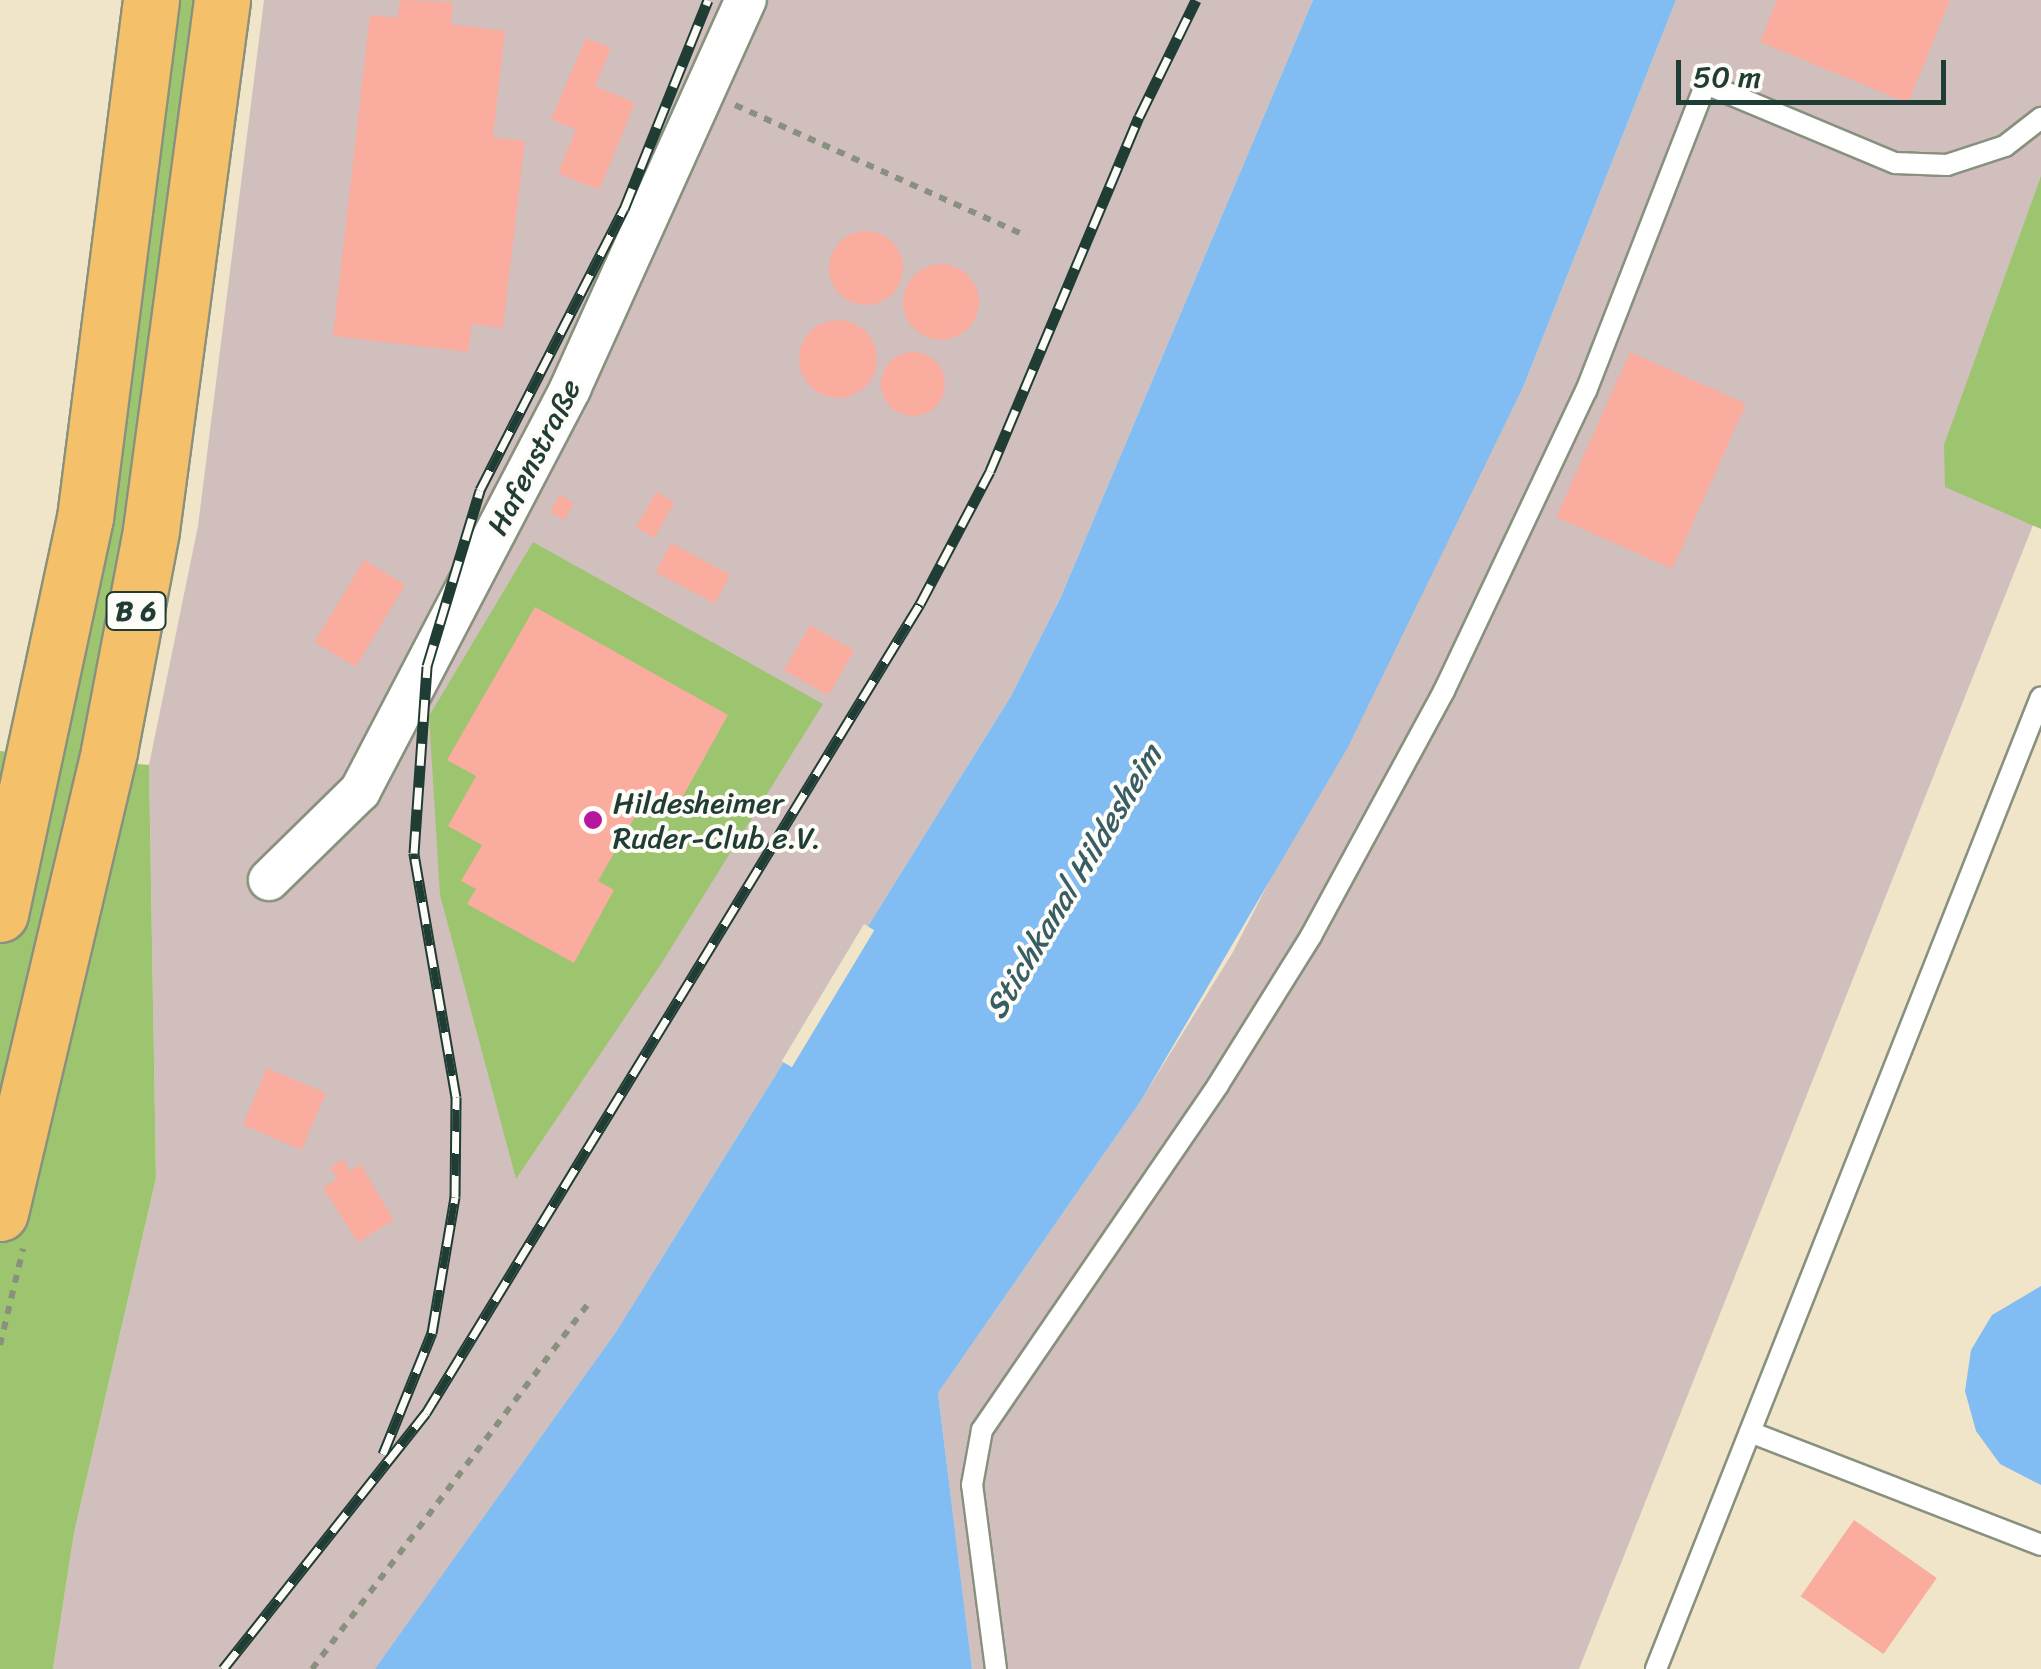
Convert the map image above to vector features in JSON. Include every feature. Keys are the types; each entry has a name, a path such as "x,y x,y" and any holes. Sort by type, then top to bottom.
{"main road":[{"name":"B 6","path":"0,914 86,518 151,0"},
{"name":"B 6","path":"0,1213 110,751 151,530 222,0"}],"street":[{"name":"Hafenstraße","path":"269,880 360,791 570,390 746,0"}],"lane":[{"path":"996,1669 972,1485 982,1430 1218,1086 1311,936 1444,691 1586,391 1706,84 1895,163 1947,166 2005,146 2041,118"},
{"path":"1656,1669 2041,697"},
{"path":"1750,1432 2041,1545"}],"path":[{"path":"706,93 1028,236"},
{"path":"312,1669 587,1305"}],"shaded area":[{"path":"264,0 1313,0 1060,599 1011,696 616,1332 387,1654 375,1669 53,1669 74,1533 156,1178 149,765 198,526"},
{"path":"1676,0 2041,0 2041,505 1579,1669 972,1669 938,1393 1142,1099 1233,952 1524,385"}],"green space":[{"path":"171,0 198,0 128,526 85,759 149,765 156,1178 74,1533 53,1669 0,1669 0,751 59,757"},
{"path":"2041,176 2041,529 1945,487 1944,445"},
{"name":"Hildesheimer Ruder-Club e.V.","path":"533,542 823,704 661,964 516,1179 440,895 429,716"}],"water":[{"name":"Stichkanal Hildesheim","path":"1313,0 1676,0 1524,385 1348,747 1142,1099 938,1393 972,1669 375,1669 616,1332 1011,696 1060,599"},
{"path":"2041,1286 2041,1485 2000,1464 1976,1431 1965,1391 1971,1350 1992,1315"}],"pier":[{"path":"864,924 874,930 792,1067 782,1061"}],"building":[{"path":"400,0 453,2 451,24 505,31 493,137 525,141 503,328 472,324 468,352 333,336 370,15 398,18"},
{"path":"1777,0 1950,0 1908,103 1760,42"},
{"path":"586,38 611,48 595,86 635,103 599,190 558,173 576,130 551,119"},
{"path":"866,231 880,233 892,242 901,254 901,282 892,294 880,303 866,305 852,303 840,294 831,282 829,268 831,254 840,242 852,233"},
{"path":"941,264 968,275 979,302 968,329 941,340 914,329 903,302 914,275"},
{"path":"838,320 853,323 865,332 874,344 874,374 865,386 853,395 838,398 823,395 811,386 802,374 799,359 802,344 811,332 823,323"},
{"path":"913,352 936,361 945,384 936,407 913,416 890,407 881,384 890,361"},
{"path":"1630,352 1746,404 1672,569 1556,517"},
{"path":"656,492 674,502 654,538 636,528"},
{"path":"560,495 574,503 564,520 550,512"},
{"path":"671,543 730,574 715,604 656,572"},
{"path":"364,560 405,585 356,667 315,642"},
{"path":"535,607 728,715 672,816 644,801 598,881 614,890 574,963 467,904 476,889 461,881 482,845 448,826 476,776 447,760"},
{"path":"810,625 854,650 828,696 784,670"},
{"path":"267,1068 326,1093 302,1150 243,1125"},
{"path":"343,1159 350,1171 360,1164 394,1220 358,1242 323,1188 337,1179 330,1168"},
{"path":"1854,1520 1937,1578 1883,1654 1801,1596"}],"railway":[{"path":"383,1454 432,1333 455,1197 456,1097 414,853 427,666 480,490 624,209 708,0"},
{"path":"223,1669 426,1413 920,604 990,471 1139,117 1196,0"}],"place":[{"name":"Hildesheimer Ruder-Club e.V.","path":"593,820"}]}
